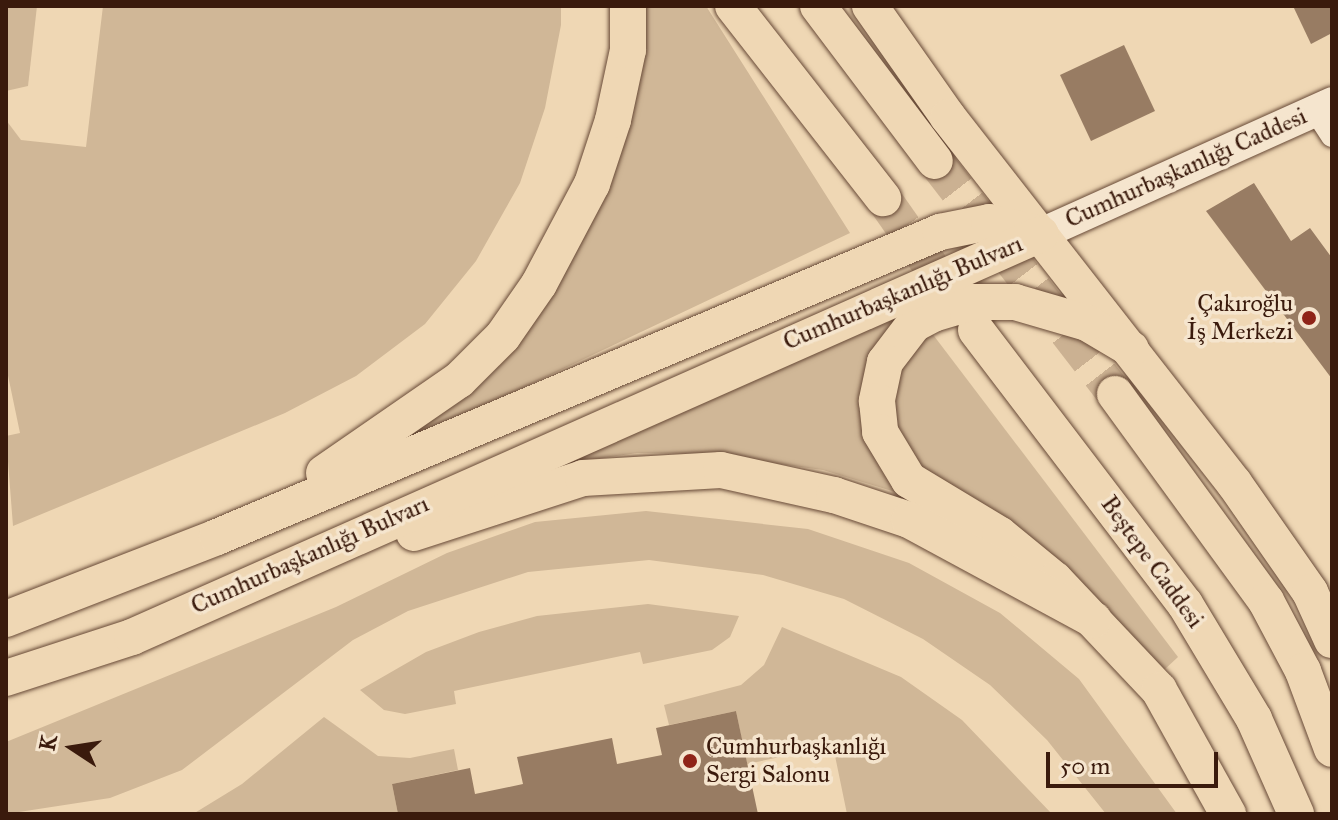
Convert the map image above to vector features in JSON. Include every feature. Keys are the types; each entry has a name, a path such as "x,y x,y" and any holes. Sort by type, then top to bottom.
{"main road":[{"path":"217,537 409,419 503,336 564,244 592,184 628,50 628,6"},
{"path":"733,6 883,198"},
{"path":"818,6 935,161"},
{"path":"870,6 1041,234 1321,588 1332,640"},
{"name":"Cumhurbaşkanlığı Caddesi","path":"1041,234 1326,116"},
{"name":"Cumhurbaşkanlığı Bulvarı","path":"6,619 217,537 940,232 989,222 1041,234"},
{"name":"Cumhurbaşkanlığı Bulvarı","path":"6,678 132,637 1041,234"},
{"path":"1131,349 1062,314 1015,302 973,302 914,324 885,362 878,392 884,445 909,480 1000,535 1094,620 1159,690 1228,814"},
{"name":"Beştepe Caddesi","path":"976,330 1185,604 1254,719 1296,814"},
{"path":"1115,394 1266,601 1303,671 1332,749"},
{"path":"132,637 232,612 482,507 583,478 674,469 767,478 909,520 1094,620"}],"shaded area":[{"path":"6,6 37,6 28,86 6,91"},
{"path":"103,6 561,6 561,25 545,108 520,183 476,261 425,324 356,376 285,413 13,526 6,436 20,433 6,366 6,120 21,140 86,147"},
{"path":"642,6 706,6 850,233 375,458 546,303 607,192"},
{"path":"905,307 868,444 902,494 823,470 706,454 637,453 569,463"},
{"path":"928,328 1178,657 1164,670 923,480 897,446 894,376"},
{"path":"646,511 808,529 909,563 1000,613 1079,679 1177,814 1106,814 1047,740 990,685 923,639 844,599 763,575 649,560 528,572 408,611 353,640 182,770 110,798 6,814 6,742 336,607 447,553 535,522"},
{"path":"648,604 739,616 730,637 712,650 643,664 640,652 454,691 456,704 405,714 384,710 360,690 426,652 479,632 537,616"},
{"path":"782,627 901,677 962,720 1052,814 847,814 833,746 747,764 736,711 669,725 664,705 741,685 764,665"},
{"path":"324,717 378,756 410,758 454,749 458,770 392,784 398,814 193,814 242,784"}],"building":[{"path":"1293,6 1332,6 1332,33 1311,44"},
{"path":"1124,45 1155,111 1091,141 1060,75"},
{"name":"Çakıroğlu İş Merkezi","path":"1254,183 1291,241 1310,228 1332,258 1332,379 1206,211"},
{"name":"Cumhurbaşkanlığı Sergi Salonu","path":"736,711 758,814 398,814 392,784 470,768 475,794 523,784 517,757 612,738 617,764 662,755 656,728"}],"tunnel":[{"path":"935,161 1115,394"},
{"path":"883,198 958,305"}],"place":[{"name":"Çakıroğlu İş Merkezi","path":"1309,318"},
{"name":"Cumhurbaşkanlığı Sergi Salonu","path":"690,761"}]}
